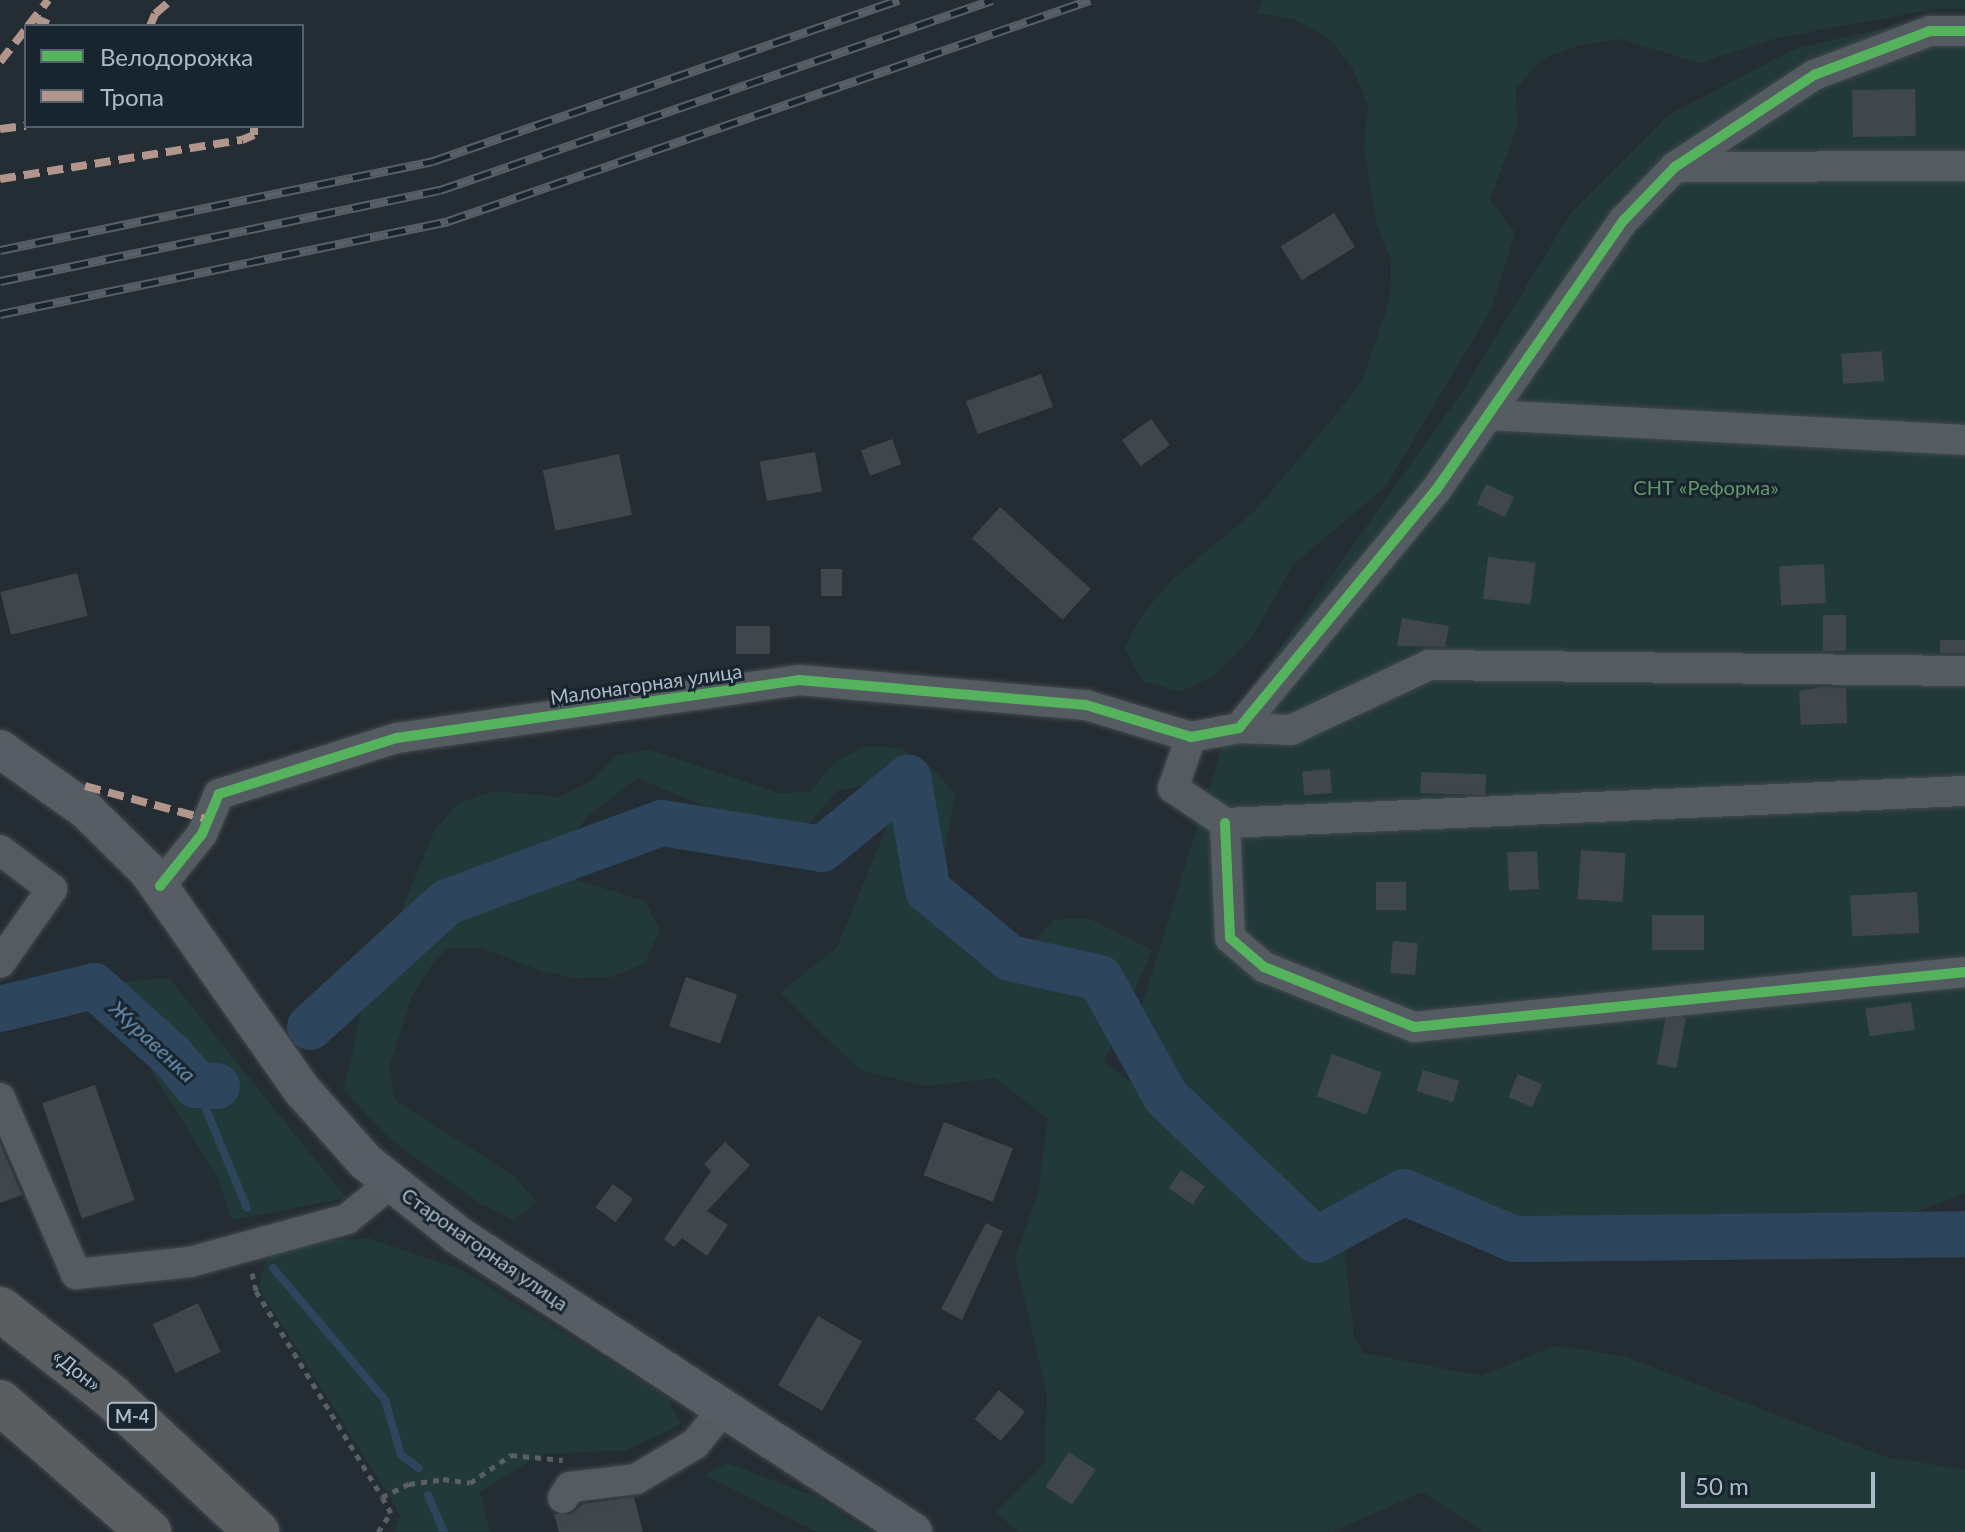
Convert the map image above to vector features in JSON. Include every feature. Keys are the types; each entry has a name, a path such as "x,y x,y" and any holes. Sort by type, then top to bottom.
{"highway":[{"name":"«Дон»","path":"0,1309 111,1396 257,1532"},
{"path":"0,1402 149,1532"}],"main road":[{"name":"Старонагорная улица","path":"0,749 86,810 160,886 335,1133 391,1183 496,1261 913,1532"}],"street":[{"path":"1239,728 1436,490 1624,220 1675,167 1814,75 1930,31 1965,31"},
{"path":"1675,167 1965,166"},
{"path":"1489,415 1965,440"},
{"path":"1965,671 1429,665 1291,730 1239,728 1191,737 1173,788 1225,823 1965,791"},
{"name":"Малонагорная улица","path":"160,886 202,834 219,794 397,738 799,680 1086,705 1191,737"},
{"path":"1225,823 1230,938 1264,967 1414,1027 1965,972"},
{"path":"0,850 52,889 0,963"},
{"path":"0,1098 76,1274 190,1262 246,1244 347,1219 391,1183"},
{"path":"563,1498 570,1487 636,1479 695,1444 725,1407"}],"path":[{"path":"246,1244 256,1291 391,1513 378,1532"},
{"path":"382,1497 409,1484 443,1479 470,1483 511,1455 579,1464"}],"green space":[{"path":"1263,0 1965,0 1965,9 1935,9 1777,38 1700,63 1620,39 1581,45 1542,59 1516,89 1517,126 1490,200 1515,232 1491,310 1386,486 1293,565 1253,636 1215,675 1180,692 1143,681 1124,648 1145,611 1172,580 1255,511 1338,412 1363,379 1390,300 1391,260 1376,223 1364,146 1368,106 1353,69 1330,39 1296,20 1257,13"},
{"name":"СНТ «Реформа»","path":"1926,18 1965,19 1965,1193 1812,1252 1322,1211 1124,1064 1232,715 1465,388 1570,214 1670,114 1795,49"},
{"path":"866,746 901,748 933,769 955,794 943,862 949,897 964,929 993,951 1029,947 1054,920 1088,918 1152,950 1104,1062 1344,1245 1354,1337 1363,1353 1481,1376 1555,1346 1626,1357 1886,1457 1965,1470 1965,1532 1484,1532 1422,1492 1332,1532 1018,1532 996,1512 1045,1462 1047,1394 1015,1259 1038,1192 1048,1119 995,1078 926,1086 860,1070 780,993 837,947 891,817 881,781 837,791 803,830 732,818 637,778 588,816 560,850 576,880 645,901 660,930 645,963 612,977 578,978 544,972 482,948 448,948 431,966 413,994 389,1067 395,1100 514,1176 537,1202 514,1220 481,1204 391,1140 344,1090 363,1004 435,829 459,803 493,791 559,797 591,781 615,756 649,750 779,793 810,792 834,763"},
{"path":"169,978 346,1198 232,1220 219,1180 126,1030 123,982"},
{"path":"368,1238 462,1270 666,1396 681,1424 627,1450 542,1454 480,1492 490,1532 395,1532 401,1515 259,1288 270,1244"},
{"path":"727,1463 817,1497 869,1532 817,1532 705,1475"}],"building":[{"path":"1915,89 1916,136 1853,137 1852,90"},
{"path":"1334,213 1355,247 1302,280 1281,246"},
{"path":"1882,351 1884,381 1843,384 1841,354"},
{"path":"1041,374 1053,407 978,434 966,401"},
{"path":"1151,419 1170,445 1141,466 1122,440"},
{"path":"892,439 901,464 870,476 861,450"},
{"path":"815,452 822,491 767,501 760,462"},
{"path":"619,454 632,515 556,531 543,470"},
{"path":"1486,484 1514,497 1505,517 1477,504"},
{"path":"1000,507 1091,589 1063,620 972,538"},
{"path":"1488,557 1536,563 1531,605 1483,599"},
{"path":"1824,564 1826,603 1781,605 1779,566"},
{"path":"821,569 842,569 842,596 821,596"},
{"path":"77,573 88,616 11,635 0,592"},
{"path":"1823,615 1846,615 1846,651 1823,651"},
{"path":"1402,618 1449,626 1445,647 1397,646"},
{"path":"736,626 770,626 770,654 736,654"},
{"path":"1940,640 1965,640 1965,653 1940,653"},
{"path":"1821,687 1846,688 1847,723 1801,725 1799,691"},
{"path":"1330,769 1332,793 1304,795 1302,771"},
{"path":"1421,772 1486,774 1485,795 1420,793"},
{"path":"1581,850 1626,853 1622,902 1578,899"},
{"path":"1537,851 1539,889 1509,891 1507,853"},
{"path":"1376,882 1406,882 1406,910 1376,910"},
{"path":"1917,892 1919,933 1852,936 1850,896"},
{"path":"1652,915 1704,915 1704,950 1652,950"},
{"path":"1393,941 1418,943 1415,975 1390,973"},
{"path":"686,977 737,995 720,1044 669,1026"},
{"path":"1911,1002 1915,1030 1869,1036 1865,1008"},
{"path":"1666,1014 1686,1018 1676,1068 1657,1064"},
{"path":"1332,1054 1382,1072 1366,1114 1317,1096"},
{"path":"1423,1070 1459,1081 1453,1102 1417,1091"},
{"path":"1518,1074 1542,1084 1532,1107 1508,1097"},
{"path":"95,1085 135,1200 82,1219 42,1103"},
{"path":"944,1122 1013,1149 993,1202 924,1175"},
{"path":"725,1142 750,1165 707,1211 728,1225 707,1256 682,1238 674,1247 664,1239 711,1171 704,1164"},
{"path":"0,1143 22,1195 0,1203"},
{"path":"1181,1170 1205,1186 1193,1204 1169,1188"},
{"path":"613,1184 633,1199 616,1222 596,1207"},
{"path":"986,1223 1003,1231 962,1320 941,1309"},
{"path":"198,1303 221,1352 176,1373 153,1324"},
{"path":"818,1316 862,1342 822,1411 778,1385"},
{"path":"999,1390 1025,1412 1001,1441 975,1419"},
{"path":"1069,1452 1096,1470 1072,1505 1046,1487"},
{"path":"634,1497 643,1532 559,1532 554,1514 571,1514 583,1504"}],"waterway":[{"path":"310,1027 447,902 662,823 822,849 908,778 928,890 1010,958 1100,978 1166,1097 1316,1240 1404,1192 1514,1239 1965,1234"},
{"name":"Журавенка","path":"0,1009 94,986 172,1056 196,1085 217,1086"},
{"path":"196,1085 247,1208"},
{"path":"273,1268 385,1400 401,1455 419,1468"},
{"path":"428,1495 444,1532"}],"railway":[{"path":"0,250 433,161 899,0"},
{"path":"0,281 440,190 992,0"},
{"path":"0,314 448,221 1090,0"}],"marked path":[{"path":"30,24 48,0"},
{"path":"151,24 155,14 171,0"},
{"path":"34,18 48,24"},
{"path":"0,62 24,32"},
{"path":"0,129 24,126"},
{"path":"0,179 242,140 254,135 254,128"},
{"path":"85,786 210,820"}],"cycle path":[{"path":"160,886 202,834 219,794 397,738 799,680 1086,705 1191,737 1239,728 1436,490 1624,220 1675,167 1814,75 1930,31 1965,31"},
{"path":"1225,823 1230,938 1264,967 1414,1027 1965,972"}]}
